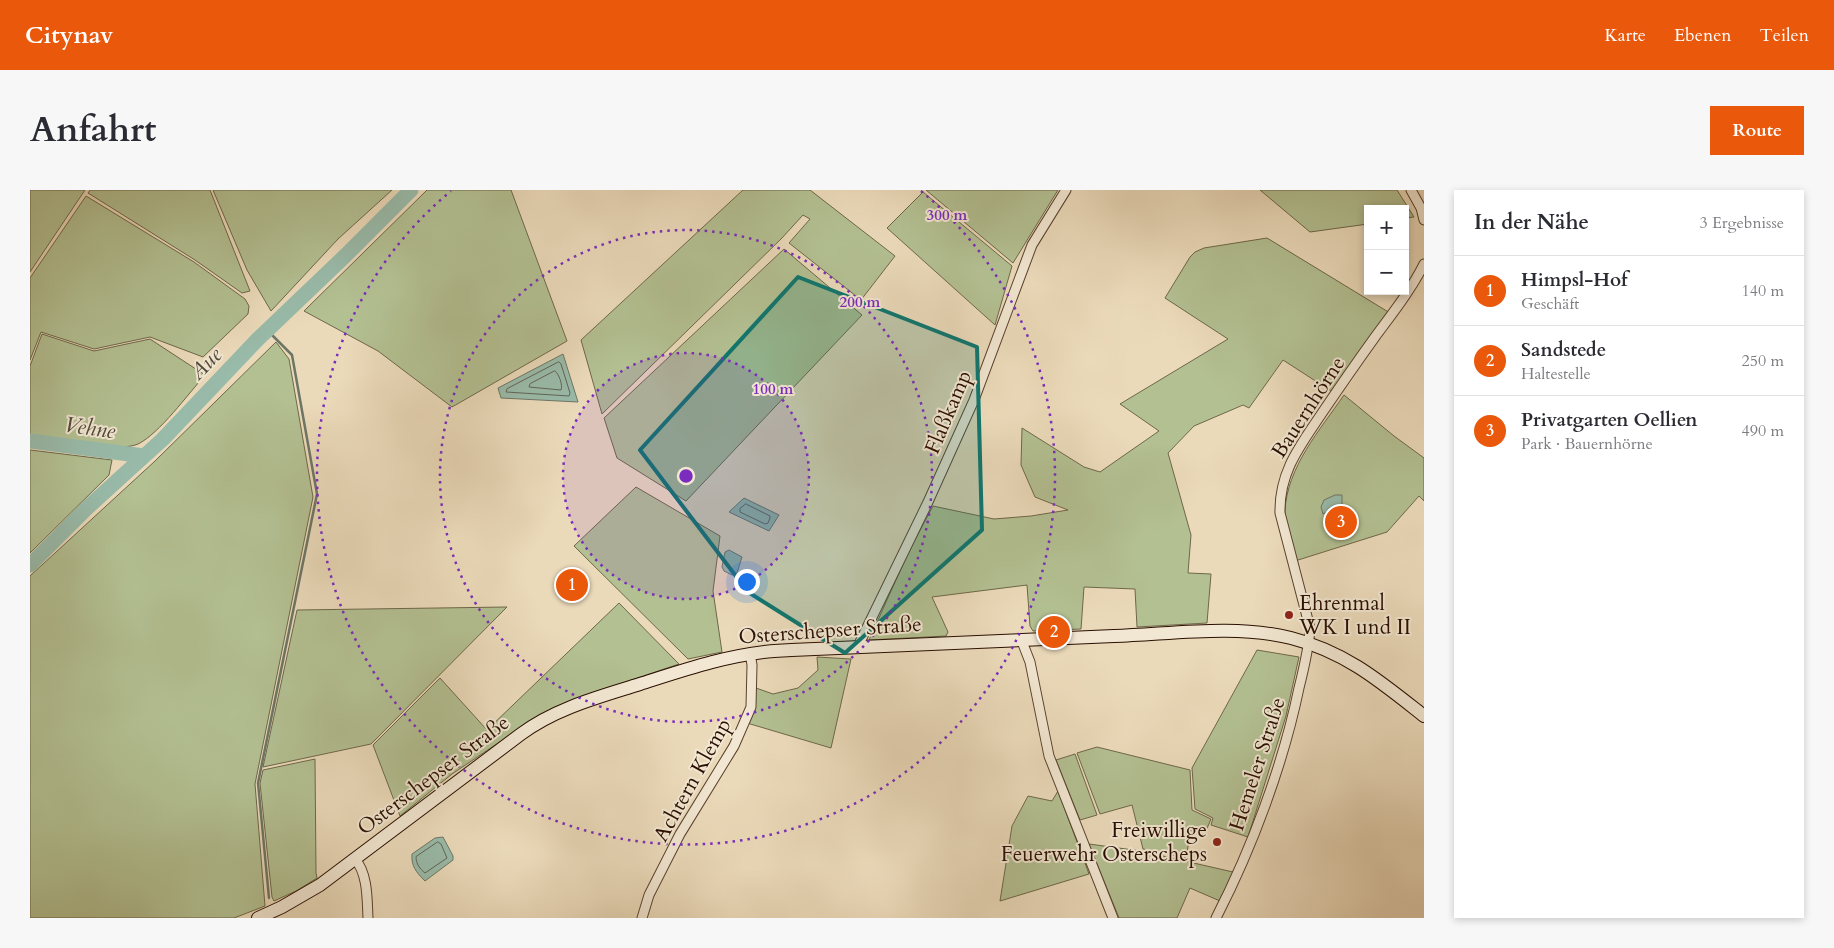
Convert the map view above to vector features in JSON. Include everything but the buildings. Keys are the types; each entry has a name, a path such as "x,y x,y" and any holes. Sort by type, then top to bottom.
{"main road":[{"name":"Osterschepser Straße","path":"258,918 282,907 320,885 542,719 584,702 691,668 750,654 774,651 1021,639 1246,631 1276,635 1338,654 1353,662 1424,716"}],"street":[{"name":"Flaßkamp","path":"859,647 974,400 1032,245 1066,190"},
{"path":"1411,190 1421,208 1424,220"},
{"name":"Bauernhörne","path":"1309,644 1310,628 1280,513 1280,496 1285,475 1299,449 1352,368 1399,304 1424,264"},
{"path":"1021,639 1030,662 1049,756 1113,918"},
{"name":"Hemeler Straße","path":"1216,918 1238,875 1265,805 1294,716 1309,644"},
{"name":"Achtern Klemp","path":"642,918 649,895 676,841 734,746 750,707 752,665 750,654"},
{"path":"355,859 361,866 364,878 368,918"}],"highlighted area":[{"path":"798,277 977,347 982,530 845,653 748,592 640,450"}],"shaded area":[{"path":"30,190 85,190 30,272"},
{"path":"90,190 210,190 250,291 242,293 195,260 88,193"},
{"path":"213,190 392,190 338,239 271,311 247,270"},
{"path":"427,190 511,190 567,341 452,407 378,351 304,311"},
{"path":"743,190 810,190 895,256 861,300 789,243 810,219 803,215 781,239 602,414 581,340"},
{"path":"926,190 1058,190 1013,263"},
{"path":"1260,190 1397,190 1406,205 1364,205 1364,225 1310,232"},
{"path":"923,192 1012,266 995,325 887,228"},
{"path":"86,196 194,262 245,299 249,306 248,314 203,357 150,337 94,349 41,332 30,360 30,278"},
{"path":"1409,209 1414,217 1409,218"},
{"path":"1267,238 1390,313 1331,391 1283,360 1249,408 1243,405 1194,426 1168,453 1191,535 1188,573 1211,574 1207,623 1137,627 1135,589 1084,587 1081,629 1033,631 1030,626 1027,585 932,597 948,632 946,636 869,640 909,551 933,506 994,519 1068,510 1035,497 1021,465 1022,428 1084,467 1100,472 1159,431 1120,404 1228,339 1165,298 1195,252 1204,248"},
{"path":"784,249 862,315 686,501 617,458 604,418"},
{"path":"42,334 94,351 150,339 205,375 164,423 138,444 116,447 102,446 30,436 30,366"},
{"path":"276,342 289,359 313,497 255,784 265,906 234,918 30,918 30,576 155,461"},
{"path":"1344,395 1424,458 1424,501 1419,496 1387,532 1295,561 1285,516 1287,495 1298,464 1315,435"},
{"path":"30,450 112,460 109,475 30,553"},
{"path":"636,487 720,536 713,591 722,652 688,659 574,546"},
{"path":"619,603 679,664 581,697 528,723 452,774 400,816 373,745 440,678 487,730"},
{"path":"507,607 371,744 263,767 297,610"},
{"path":"1257,650 1299,657 1286,716 1248,837 1211,825 1213,818 1195,809 1192,768"},
{"path":"817,657 851,659 831,748 747,723 753,707 756,688 773,694 798,688 818,670"},
{"path":"1097,747 1190,770 1192,810 1211,819 1205,833 1191,830 1186,858 1143,849 1132,805 1100,814 1077,753"},
{"path":"1075,754 1097,815 1080,820 1056,760"},
{"path":"315,759 317,878 296,891 274,901 272,897 260,783 263,770"},
{"path":"1058,791 1089,874 1000,901 1012,826 1028,796 1052,801"},
{"path":"1089,844 1141,851 1233,872 1220,901 1190,888 1177,918 1119,918"}],"water":[{"path":"563,354 578,402 501,398 498,388"},
{"path":"1335,495 1342,495 1342,506 1323,514 1321,507 1324,500"},
{"path":"744,498 779,515 769,531 729,512"},
{"path":"729,550 742,557 737,573 732,575 724,571 722,567 725,552"},
{"path":"443,837 453,856 453,860 425,881 415,869 412,862 412,854 435,838"}],"waterway":[{"name":"Aue","path":"30,565 87,508 163,439 258,339 411,190"},
{"path":"267,330 292,355 317,494 258,783 269,898"},
{"name":"Vehne","path":"30,441 144,456"}],"place":[{"name":"Privatgarten Oellien","path":"1341,522"},
{"name":"Himpsl-Hof","path":"572,585"},
{"name":"Ehrenmal WK I und II","path":"1289,615"},
{"name":"Sandstede","path":"1054,632"},
{"name":"Freiwillige Feuerwehr Osterscheps","path":"1217,842"}]}
